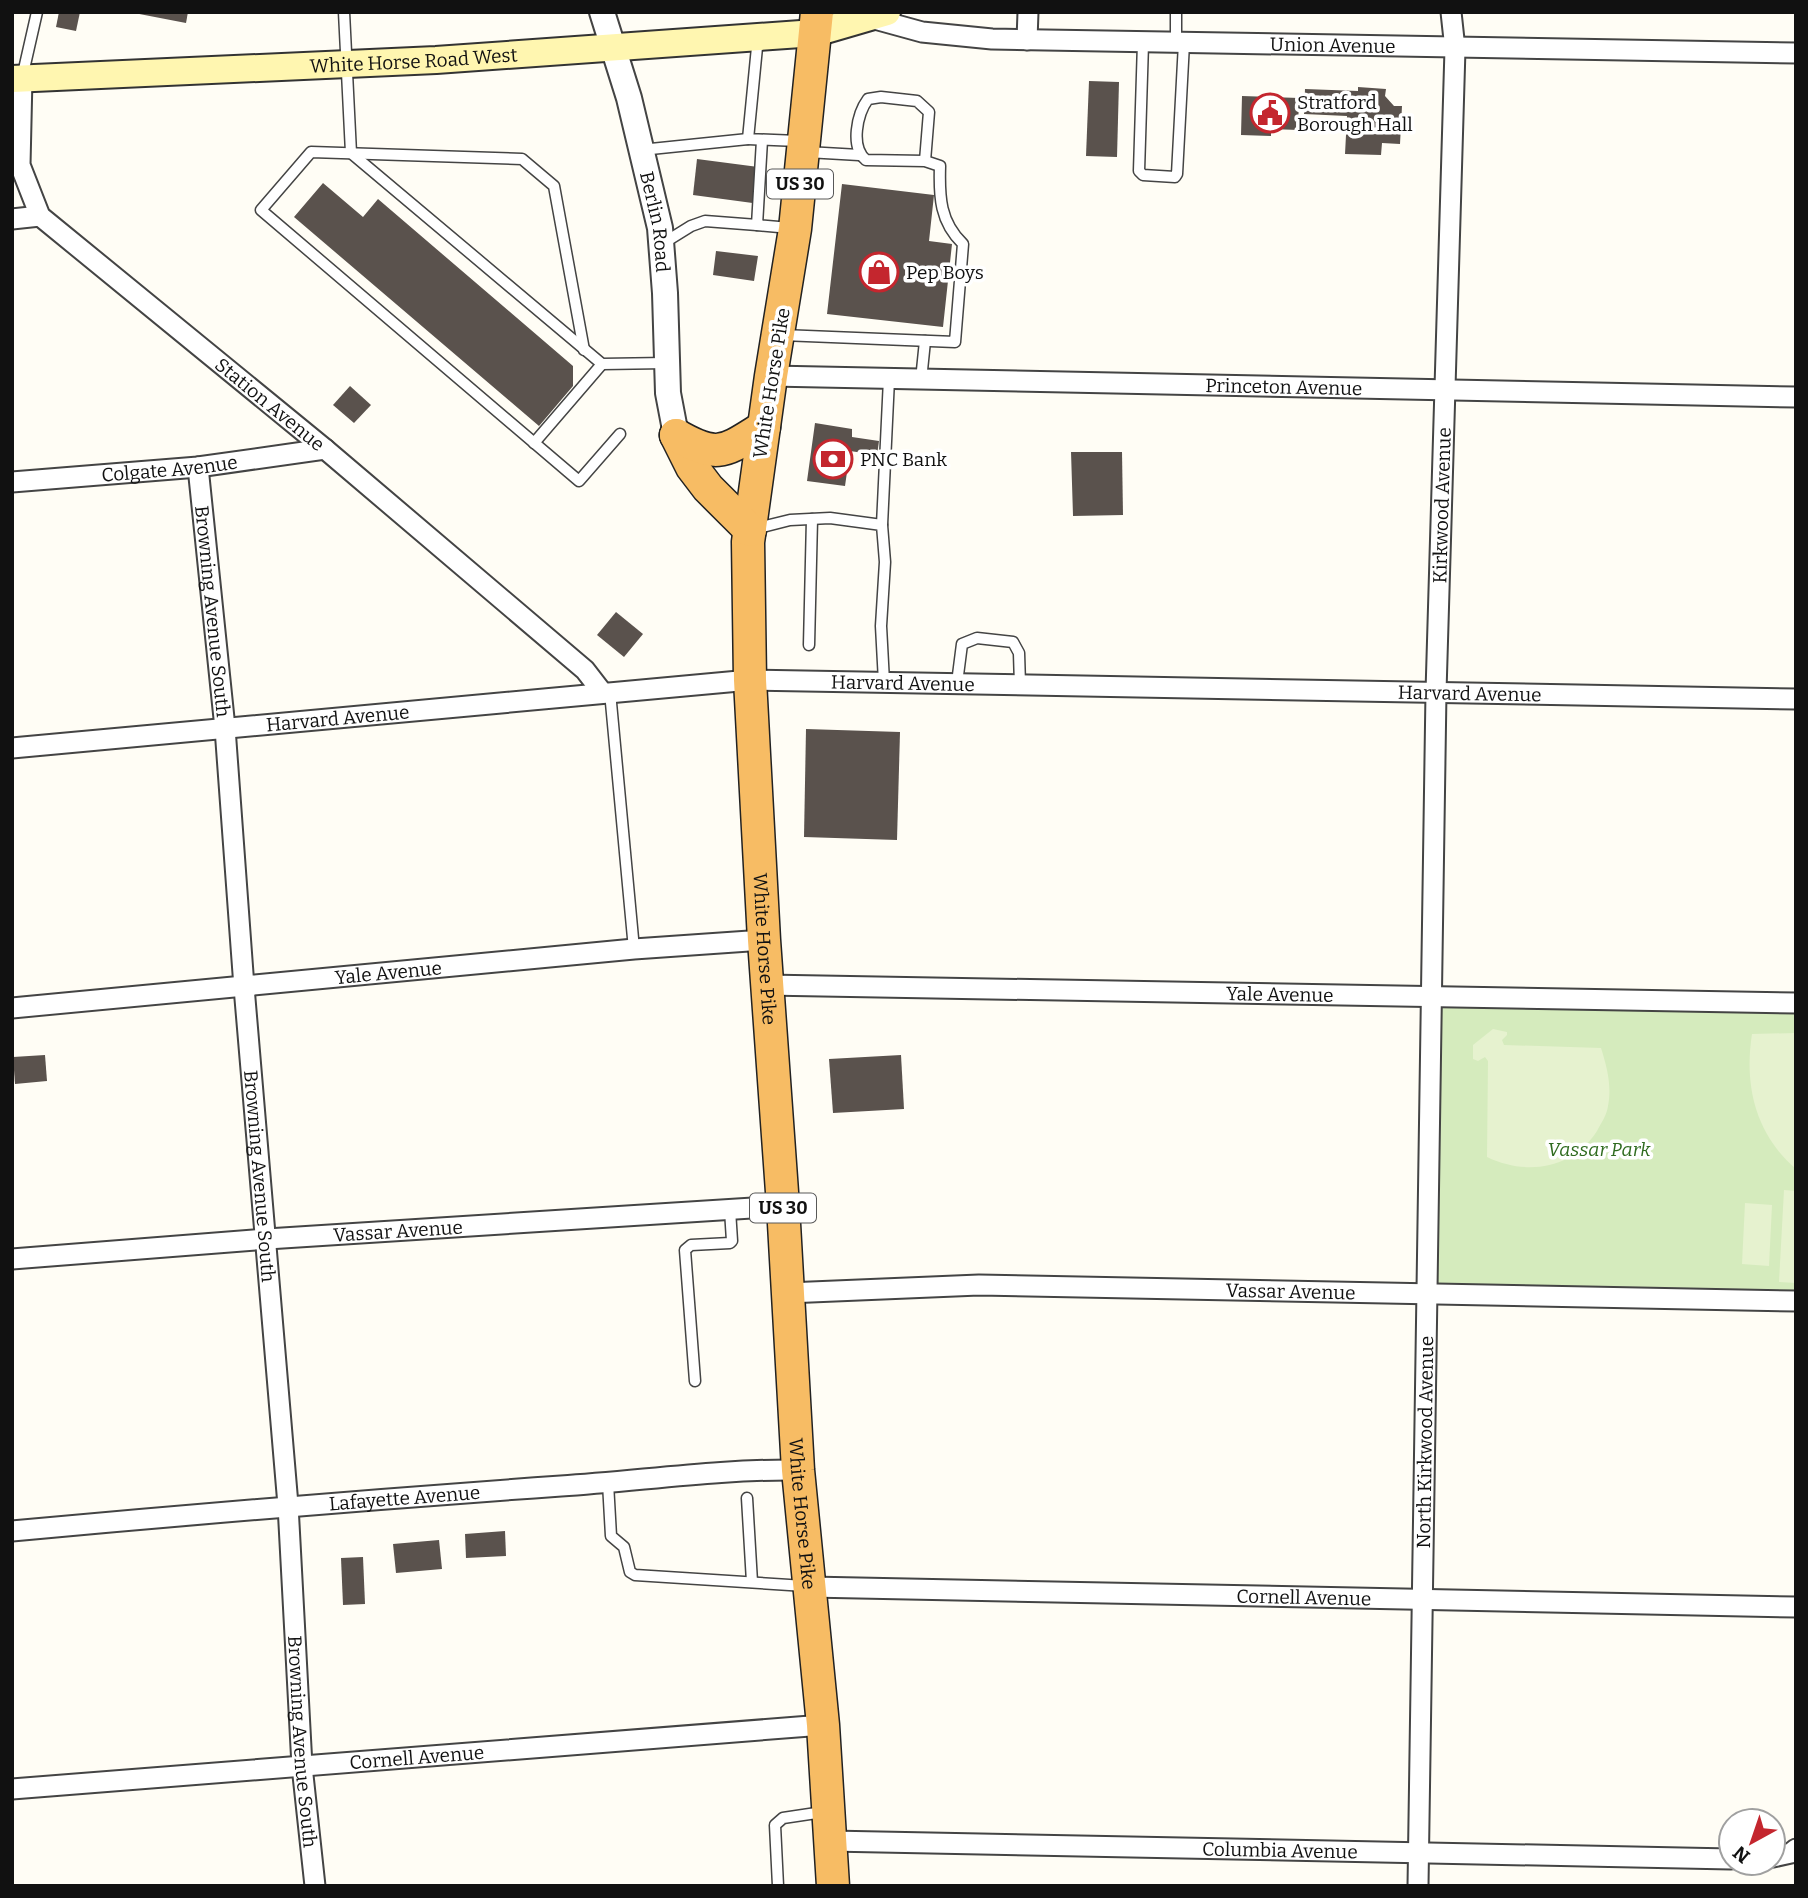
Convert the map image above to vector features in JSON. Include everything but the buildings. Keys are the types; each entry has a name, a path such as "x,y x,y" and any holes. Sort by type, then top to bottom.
{"highway":[{"name":"White Horse Pike","path":"816,22 795,229 750,530 750,680 766,985 783,1206 798,1469 823,1725 833,1886"},
{"path":"676,435 704,449 722,451 764,427"},
{"path":"676,435 692,467 750,530"}],"main road":[{"name":"White Horse Road West","path":"17,78 436,60 758,37 816,22 879,15"}],"street":[{"name":"Berlin Road","path":"602,12 660,228 668,393 676,435"},
{"path":"1027,40 1028,12"},
{"name":"Kirkwood Avenue","path":"1430,998 1455,49 1451,12"},
{"name":"Union Avenue","path":"879,15 922,32 992,39 1796,53"},
{"name":"Station Avenue","path":"17,78 20,165 40,216 325,449 585,670 606,692"},
{"path":"12,219 40,216"},
{"name":"Princeton Avenue","path":"771,376 1445,392 1796,397"},
{"name":"Colgate Avenue","path":"12,482 198,467 325,449"},
{"name":"Browning Avenue South","path":"198,467 225,728 288,1505 302,1766 315,1886"},
{"name":"Harvard Avenue","path":"12,748 750,680 1796,699"},
{"name":"Yale Avenue","path":"12,1008 764,940"},
{"name":"Yale Avenue","path":"766,985 1796,1003"},
{"name":"North Kirkwood Avenue","path":"1418,1886 1430,998"},
{"name":"Vassar Avenue","path":"12,1259 267,1239 783,1206"},
{"name":"Vassar Avenue","path":"787,1293 979,1285 1796,1301"},
{"name":"Lafayette Avenue","path":"12,1531 288,1505 608,1483 746,1469 798,1469"},
{"name":"Cornell Avenue","path":"810,1587 1796,1607"},
{"name":"Cornell Avenue","path":"12,1789 823,1725"},
{"name":"Columbia Avenue","path":"828,1826 1419,1853 1717,1859"}],"lane":[{"path":"17,78 37,12"},
{"path":"344,12 351,153 602,364 667,363"},
{"path":"1143,43 1139,172 1143,175 1175,177 1180,43 1177,12"},
{"path":"748,139 758,37"},
{"path":"859,155 857,146 861,108 868,99 881,97 917,101 929,112 925,161"},
{"path":"641,150 748,139 859,155 866,160 925,161 940,166 938,192 942,212 949,228 963,244 955,342 778,334"},
{"path":"757,225 762,140"},
{"path":"584,349 554,186 523,159 311,152 261,210 579,481 620,433"},
{"path":"661,245 691,226 705,221 795,229"},
{"path":"921,380 925,341"},
{"path":"534,443 602,364"},
{"path":"884,682 881,626 885,562 882,525 888,379"},
{"path":"750,530 790,520 830,518 882,525"},
{"path":"809,645 811,519"},
{"path":"957,683 962,644 977,638 1013,642 1019,653 1020,685"},
{"path":"606,692 634,950"},
{"path":"695,1381 685,1250 691,1245 730,1243 730,1210"},
{"path":"608,1483 611,1536 624,1547 630,1572 635,1575 810,1587"},
{"path":"747,1498 752,1582"},
{"path":"778,1886 775,1831 778,1821 783,1818 828,1826"}],"green space":[{"name":"Vassar Park","path":"1430,998 1796,1003 1796,1301 1426,1294"},
{"path":"1493,1029 1507,1032 1502,1040 1504,1045 1601,1048 1609,1084 1607,1109 1597,1131 1575,1154 1562,1161 1533,1167 1502,1163 1487,1157 1488,1061 1485,1057 1478,1061 1473,1059 1473,1045"},
{"path":"1796,1033 1796,1169 1782,1155 1762,1124 1752,1090 1750,1053 1752,1034"},
{"path":"1784,1190 1796,1191 1796,1283 1779,1282"},
{"path":"1745,1203 1772,1205 1769,1266 1742,1264"}],"place":[{"name":"Stratford Borough Hall","path":"1270,113"},
{"name":"Pep Boys","path":"879,272"},
{"name":"PNC Bank","path":"833,459"}]}
